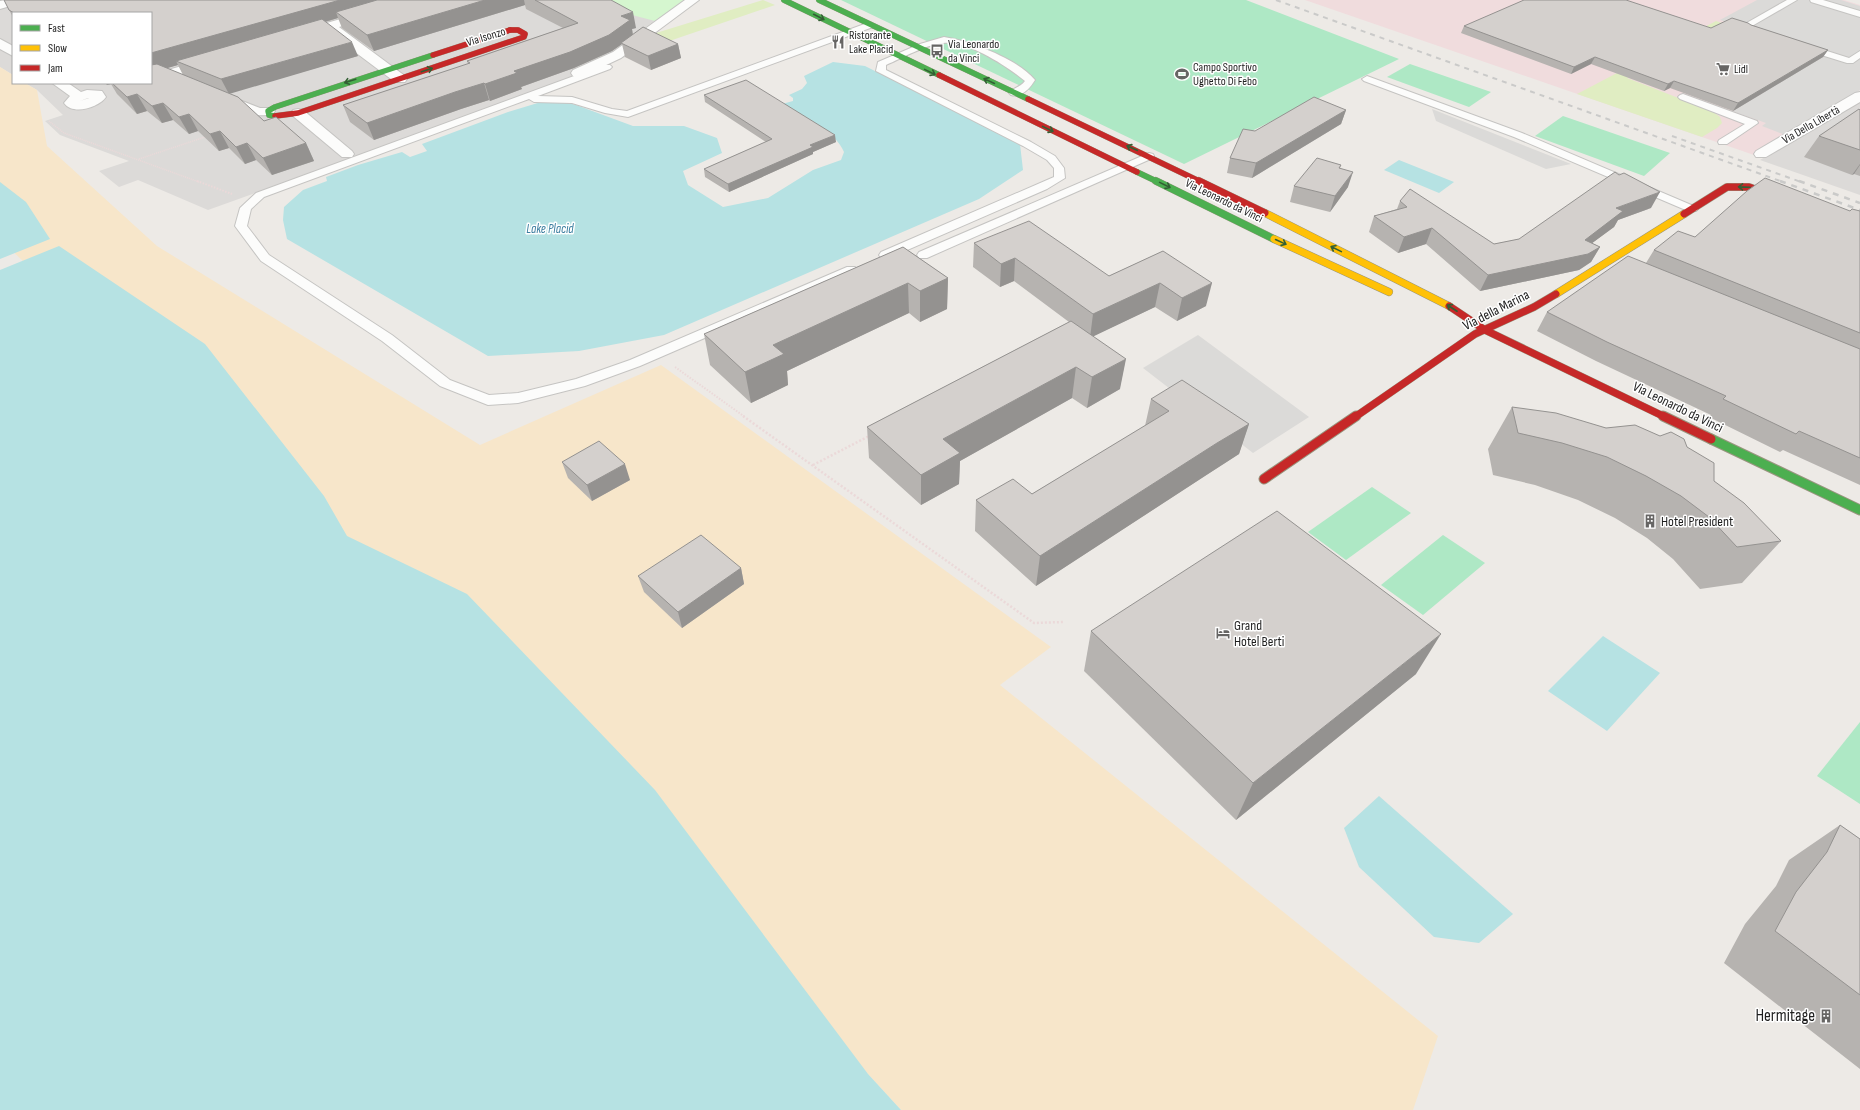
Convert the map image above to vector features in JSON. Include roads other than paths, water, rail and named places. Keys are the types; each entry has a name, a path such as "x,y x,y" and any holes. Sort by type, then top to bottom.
{"street":[{"path":"0,5 20,0"},
{"path":"292,37 419,0"},
{"path":"578,73 617,55 693,0"},
{"name":"Via Leonardo da Vinci","path":"784,0 898,57 1264,234 1399,296"},
{"name":"Via Leonardo da Vinci","path":"819,0 1149,156 1448,305 1485,330"},
{"path":"329,26 400,79"},
{"name":"Via Isonzo","path":"510,30 518,30 525,34 524,37 400,79 298,113 277,116 270,115 268,111 275,106 510,30"},
{"path":"0,43 12,51"},
{"path":"152,79 218,59"},
{"path":"166,74 187,83"},
{"path":"61,84 79,96 72,100 71,103 77,105 91,103 104,93"},
{"path":"983,98 1010,91"},
{"path":"215,94 258,112 268,111"},
{"name":"Via Della Libertà","path":"1761,154 1860,96"},
{"path":"298,113 347,154"},
{"name":"Via della Marina","path":"1264,479 1475,334 1534,307 1727,187 1749,187 1786,200"},
{"path":"1609,261 1631,270"},
{"name":"Via Leonardo da Vinci","path":"1456,321 1485,330 1860,510"}],"lane":[{"path":"1771,36 1750,29 1747,25 1793,0"},
{"path":"1814,0 1860,14"},
{"path":"520,99 551,98 576,101 620,114 628,114 870,24"},
{"path":"874,260 1043,187 1060,178 1059,168 1051,158 1033,147 881,71 881,64 943,40 973,47 1020,72 1030,80 1025,88 1010,91"},
{"path":"1793,43 1850,61 1860,54"},
{"path":"607,67 260,195 246,208 241,226 264,258 387,338 446,383 488,400 518,398 580,383 635,363 860,266"},
{"path":"1367,80 1518,135 1692,209"},
{"path":"1683,97 1753,123 1723,142"},
{"path":"923,255 1149,156"}],"water":[{"name":"Lake Placid","path":"833,62 865,66 1020,144 1023,170 979,199 664,335 579,351 488,356 287,239 283,220 284,207 303,190 327,181 326,177 358,165 402,152 410,157 427,151 422,144 508,112 541,102 556,100 576,105 633,126 684,126 717,138 722,153 683,171 688,185 723,207 768,198 813,170 841,160 844,152 834,137 782,104 793,101 793,98 789,95 802,89 807,83 804,76"},
{"path":"1399,160 1454,182 1439,193 1384,170"},
{"path":"0,182 26,202 50,239 0,259"},
{"path":"59,246 205,344 324,496 347,536 467,594 655,790 868,1074 901,1110 0,1110 0,270"},
{"path":"1603,636 1660,673 1607,731 1548,691"},
{"path":"1379,796 1513,914 1479,943 1434,937 1359,867 1344,828"}],"railway":[{"path":"1276,0 1783,182"},
{"path":"1672,136 1801,182"},
{"path":"1780,181 1860,210"},
{"path":"1799,181 1860,203"}],"place":[{"name":"Ristorante Lake Placid","path":"838,42"},
{"name":"Via Leonardo da Vinci","path":"937,51"},
{"name":"Lidl","path":"1723,69"},
{"name":"Campo Sportivo Ughetto Di Febo","path":"1182,74"},
{"name":"Hotel President","path":"1650,521"},
{"name":"Grand Hotel Berti","path":"1223,633"},
{"name":"Hermitage","path":"1826,1016"}]}
